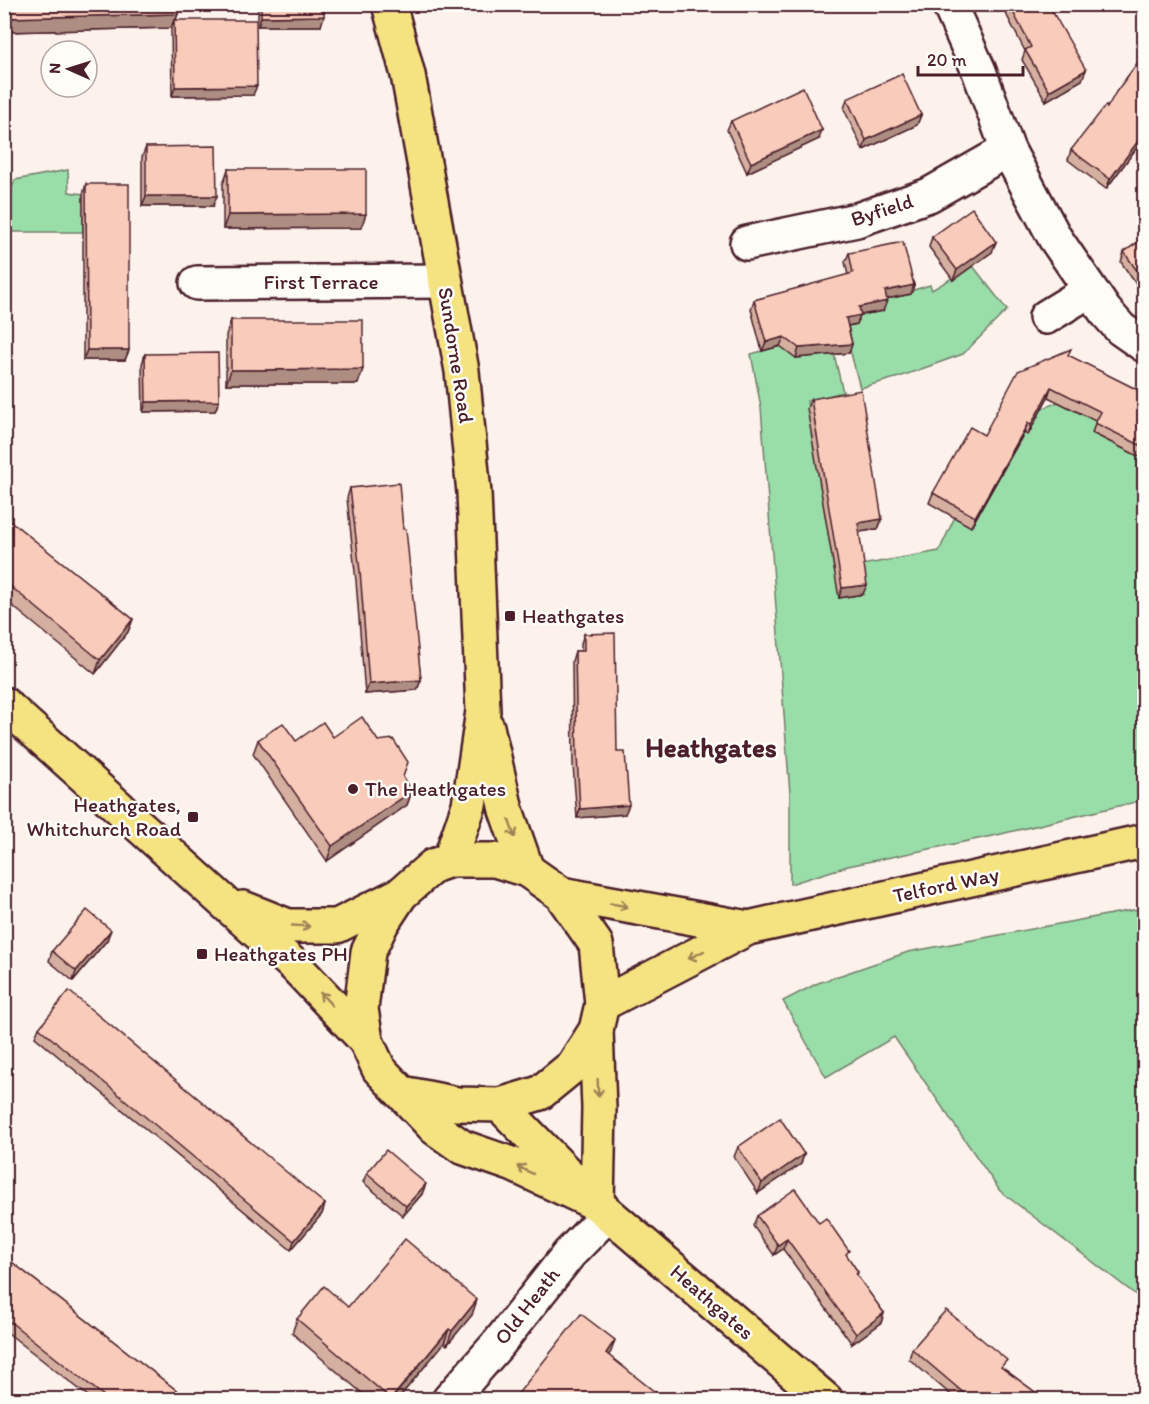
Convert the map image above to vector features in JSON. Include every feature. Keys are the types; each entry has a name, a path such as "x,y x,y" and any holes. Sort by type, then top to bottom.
{"main road":[{"name":"Sundorne Road","path":"389,4 408,75 462,371 474,493 483,711 506,810 527,870"},
{"path":"4,704 296,967 366,1041"},
{"name":"Sundorne Road","path":"450,860 469,805 483,711"},
{"name":"Telford Way","path":"599,1017 748,928 1144,841"},
{"path":"226,902 288,926 337,926 401,894 433,866 450,860 495,860 527,870 561,894 596,944 602,1209 514,1165 462,1147 435,1128 379,1070 366,1041 361,1010 368,952 382,923 401,894"},
{"name":"Telford Way","path":"561,894 748,928"},
{"path":"402,1093 457,1104 500,1106 540,1093 573,1066 599,1017"},
{"name":"Heathgates","path":"500,1106 602,1209 826,1400"}],"street":[{"path":"949,4 980,71 1008,150 1055,238 1090,290 1121,329 1144,345"},
{"name":"Byfield","path":"747,243 857,220 929,195 1008,150"},
{"name":"First Terrace","path":"197,283 445,281"},
{"path":"1046,317 1090,290"},
{"name":"Old Heath","path":"449,1400 499,1342 602,1209"}],"green space":[{"path":"68,170 69,192 83,194 83,232 5,232 4,207 15,180"},
{"path":"973,266 1007,310 963,354 860,388 844,326 855,316 883,311 881,300 930,285 932,290 952,278 953,280"},
{"path":"787,344 790,353 796,358 833,350 843,392 807,401 834,570 939,551 955,517 1018,430 1028,435 1041,409 1058,402 1097,422 1092,433 1136,455 1144,438 1144,800 997,835 848,866 790,884 790,794 761,407 751,354"},
{"path":"1144,908 1144,1301 1000,1191 894,1037 826,1077 783,1001 818,983 908,952"}],"building":[{"path":"4,4 178,4 178,14 4,18"},
{"path":"261,4 324,4 324,16 261,17"},
{"path":"1009,4 1048,4 1086,70 1049,91 1025,50 1031,47"},
{"path":"174,20 256,20 257,86 175,87"},
{"path":"1144,54 1144,133 1110,179 1071,150 1106,105 1107,108"},
{"path":"902,74 921,115 866,140 847,99"},
{"path":"803,87 822,130 751,163 731,121"},
{"path":"216,146 217,196 146,196 146,147"},
{"path":"228,169 366,169 366,214 228,215"},
{"path":"86,184 129,184 129,350 87,350"},
{"path":"972,208 996,242 957,270 932,237"},
{"path":"1144,238 1144,281 1124,252"},
{"path":"903,242 914,285 885,291 887,301 859,307 861,315 846,318 852,344 799,348 784,337 766,342 754,300 853,273 849,253"},
{"path":"231,320 363,320 363,369 231,370"},
{"path":"1071,349 1068,355 1144,393 1144,447 1095,423 1101,412 1051,387 1031,425 1028,423 975,517 933,493 970,427 984,435 1018,371"},
{"path":"218,353 219,401 146,402 145,354"},
{"path":"861,390 882,519 858,523 867,585 842,588 811,399"},
{"path":"399,483 403,529 406,529 421,680 369,684 360,571 350,488"},
{"path":"4,516 133,619 100,660 4,581"},
{"path":"615,633 617,752 625,752 629,805 580,809 575,651 584,651 584,634"},
{"path":"362,717 378,741 393,739 408,762 403,777 412,791 332,846 258,740 283,723 296,741 323,722 333,737"},
{"path":"87,910 111,930 76,971 52,951"},
{"path":"69,991 325,1204 294,1241 39,1028"},
{"path":"780,1118 804,1154 762,1183 738,1147"},
{"path":"386,1150 426,1184 406,1206 367,1173"},
{"path":"795,1189 819,1223 826,1218 849,1251 846,1254 858,1272 856,1274 884,1313 856,1334 787,1239 778,1245 757,1216"},
{"path":"405,1239 477,1300 452,1331 449,1329 391,1399 297,1319 324,1286 348,1307"},
{"path":"4,1256 189,1400 109,1400 4,1317"},
{"path":"946,1310 1007,1360 1001,1367 1046,1400 972,1400 912,1349"},
{"path":"581,1314 615,1340 606,1353 665,1400 513,1400"}],"place":[{"name":"Heathgates","path":"510,616"},
{"name":"The Heathgates","path":"353,789"},
{"name":"Heathgates, Whitchurch Road","path":"193,817"},
{"name":"Heathgates PH","path":"202,954"}],"district":[{"name":"Heathgates","path":"711,748"}]}
